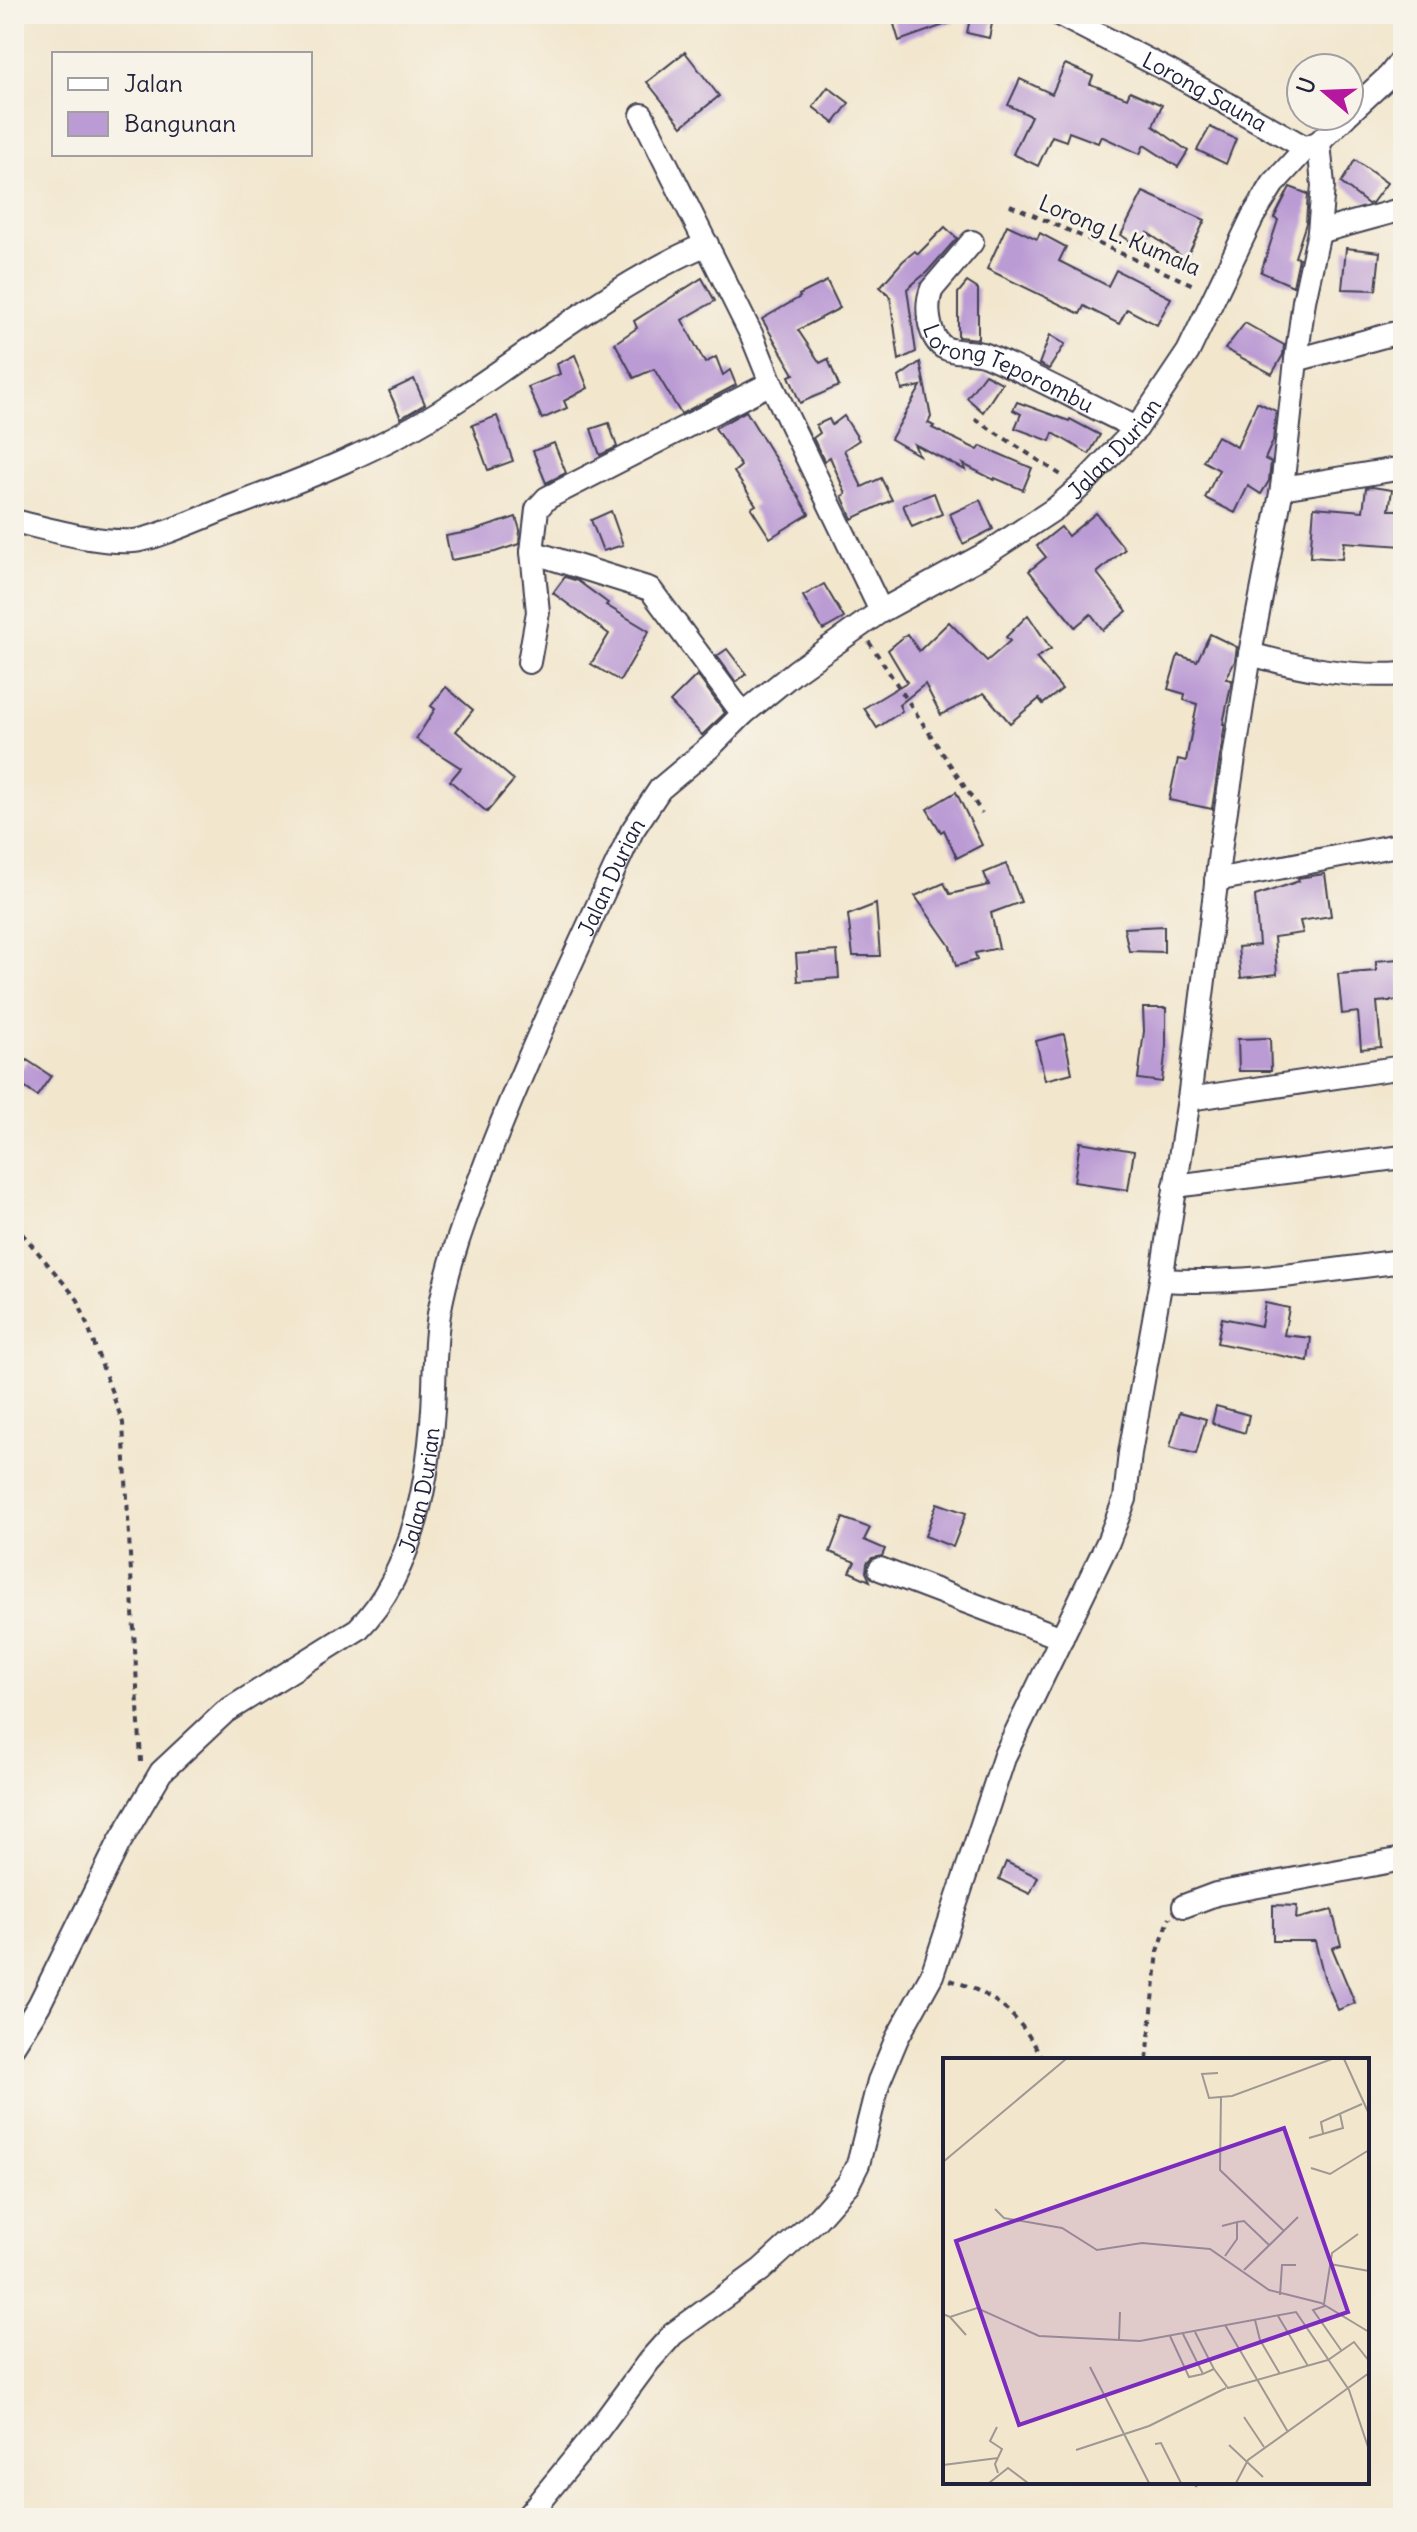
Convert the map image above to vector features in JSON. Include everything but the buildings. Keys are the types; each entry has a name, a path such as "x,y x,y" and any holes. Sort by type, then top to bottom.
{"street":[{"name":"Lorong Sauna","path":"1058,14 1312,145"},
{"name":"Jalan Durian","path":"1365,99 1403,58"},
{"path":"642,115 752,336 771,383 881,611"},
{"name":"Jalan Durian","path":"14,2045 39,2005 142,1802 161,1772 225,1712 358,1629 373,1615 395,1580 407,1551 419,1506 429,1446 439,1314 452,1253 518,1080 632,831 660,789 796,671 881,611 989,552 1056,508 1080,487 1137,428 1188,352 1253,216 1273,184 1328,132"},
{"path":"526,2518 673,2334 761,2270 818,2218 848,2184 858,2164 879,2081 897,2038 932,1975 1005,1755 1125,1499 1189,1099 1216,880 1250,654 1282,488 1304,301 1319,232 1323,186 1312,145"},
{"path":"1319,232 1403,209"},
{"name":"Lorong Teporombu","path":"972,242 932,289 928,298 928,311 937,339 948,349 988,356 1137,428"},
{"path":"14,521 72,534 136,541 291,484 395,436 448,407 628,286 683,254 707,244"},
{"path":"1296,360 1403,331"},
{"path":"529,662 538,612 532,552 537,509 547,498 771,383"},
{"path":"1282,488 1403,468"},
{"path":"532,552 650,589 743,714"},
{"path":"1250,654 1332,673 1368,676 1403,674"},
{"path":"1216,880 1403,844"},
{"path":"1189,1099 1403,1067"},
{"path":"1175,1186 1403,1157"},
{"path":"1161,1280 1205,1282 1293,1276 1403,1261"},
{"path":"880,1569 1062,1638"},
{"path":"1184,1906 1216,1894 1403,1859"}],"path":[{"name":"Lorong L. Kumala","path":"1010,205 1217,295"},
{"path":"975,419 1080,487"},
{"path":"858,627 982,813"},
{"path":"14,1224 78,1300 123,1423 141,1732 142,1802"},
{"path":"1147,2058 1161,1937 1167,1922 1184,1906"},
{"path":"932,1975 979,1989 990,1997 1013,2015 1042,2058"}]}
